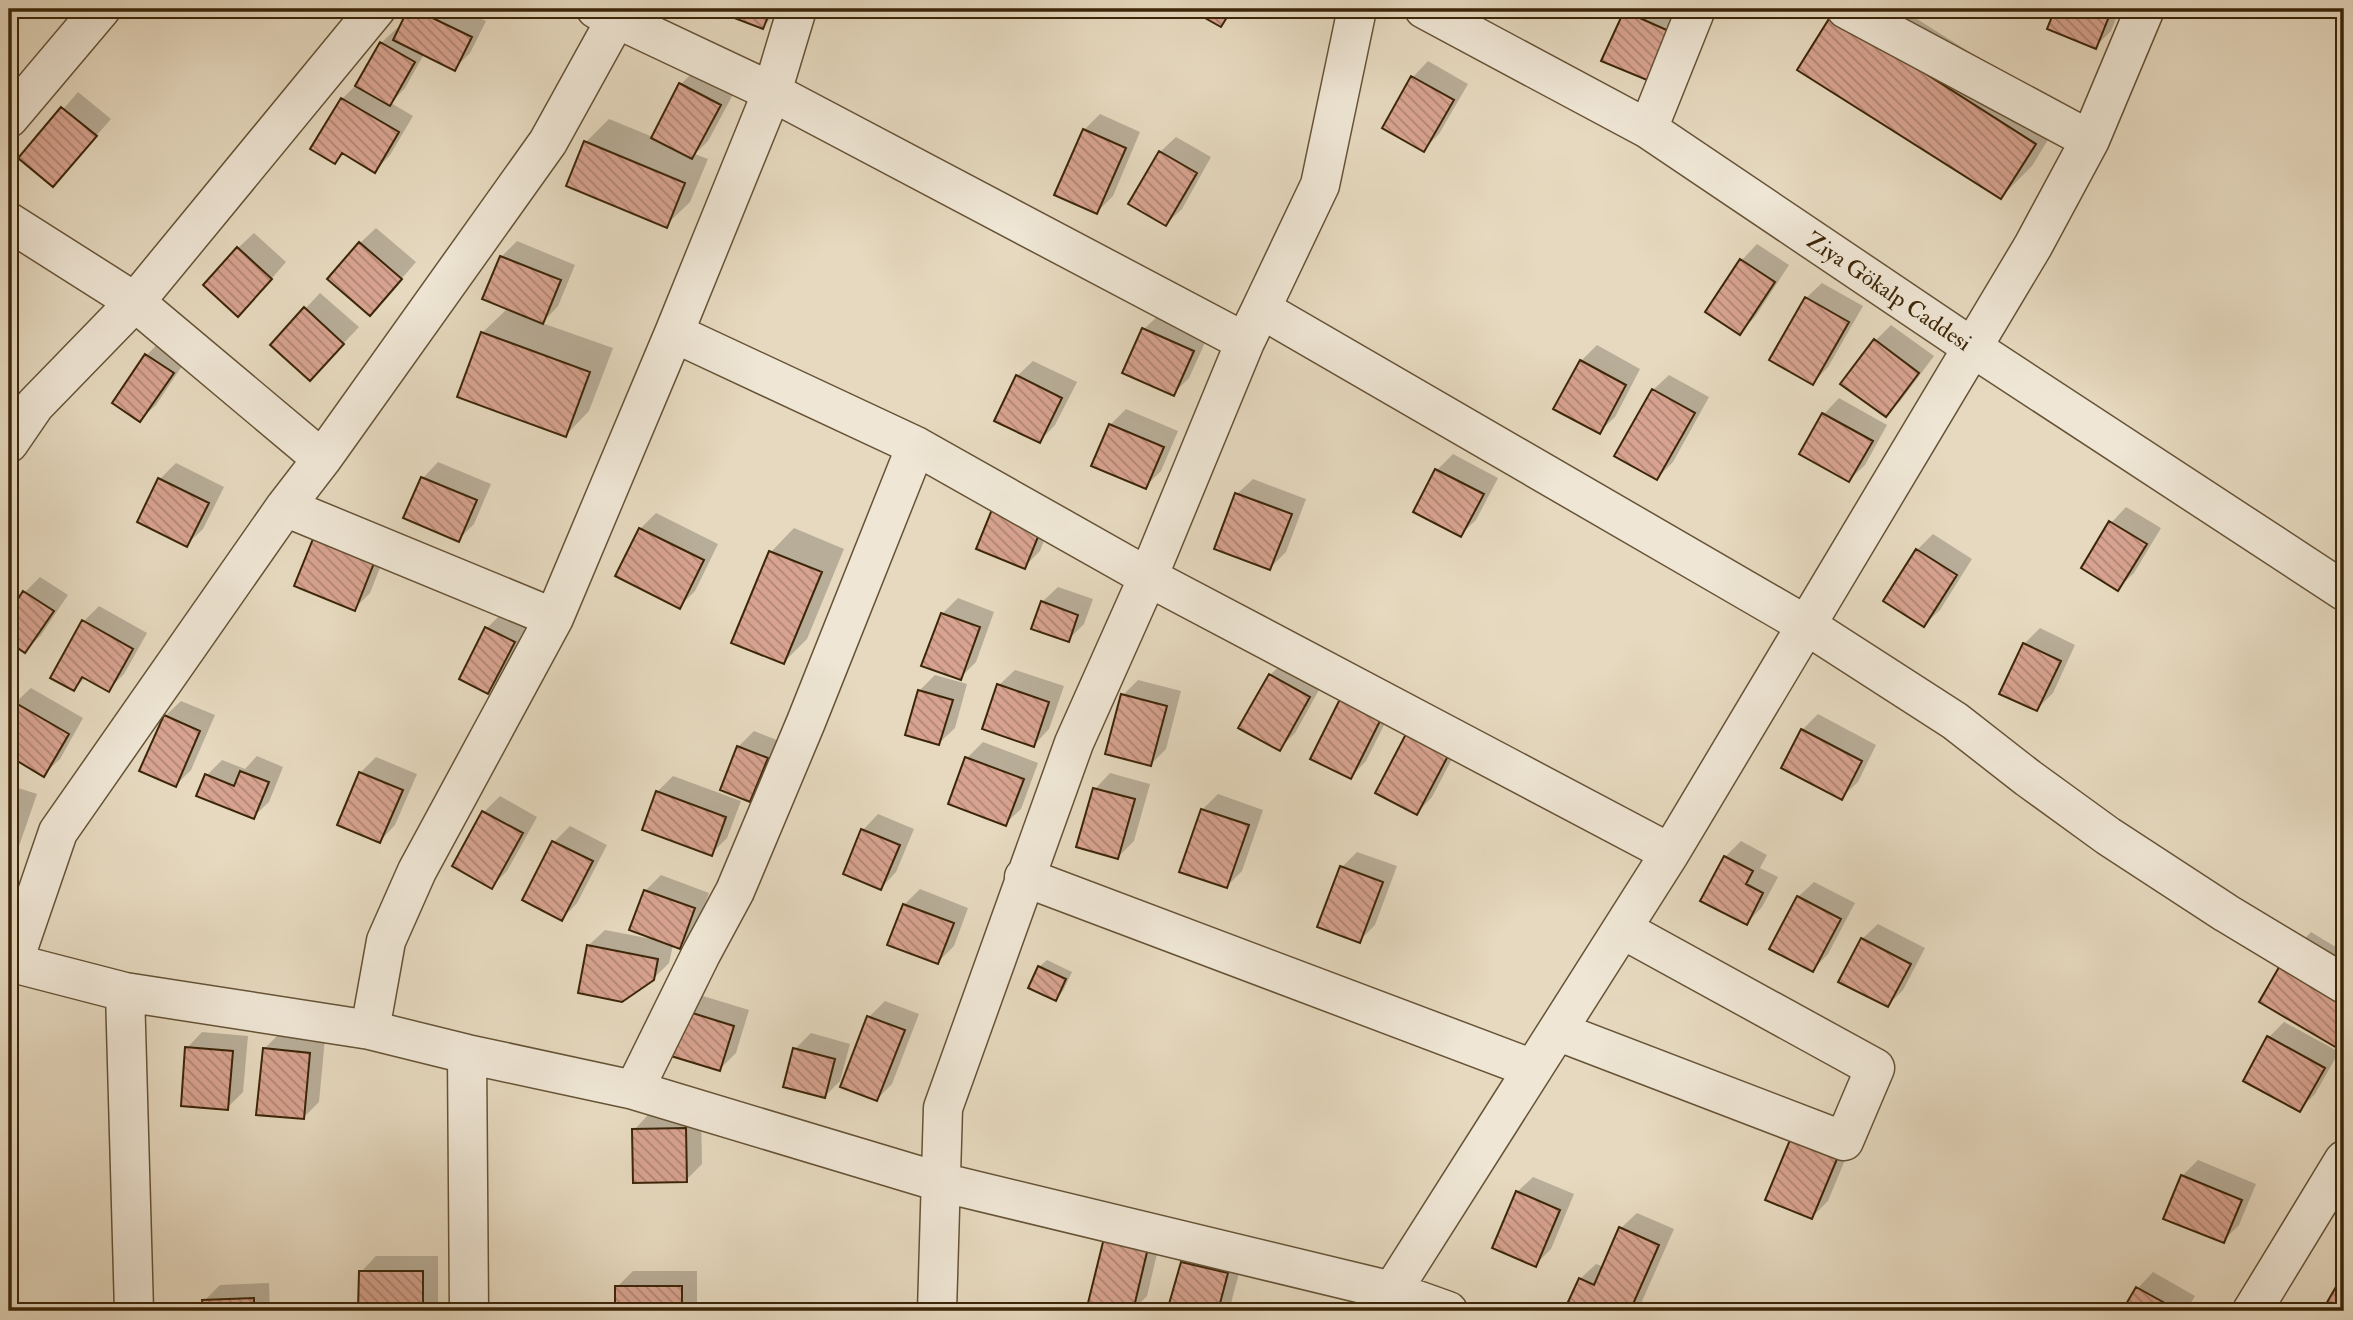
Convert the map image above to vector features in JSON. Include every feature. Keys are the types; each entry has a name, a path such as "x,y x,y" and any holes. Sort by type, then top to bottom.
{"street":[{"path":"9,118 101,9"},
{"path":"9,443 22,397 135,302 376,9"},
{"path":"370,1030 386,941 412,883 554,618 772,92 797,9"},
{"path":"937,1311 943,1108 1074,743 1148,577 1253,326 1320,185 1357,9"},
{"name":"Ziya Gökalp Caddesi","path":"1424,9 1648,129 1973,348 2342,584"},
{"path":"1648,129 1696,9"},
{"path":"1846,9 1906,24 2091,140"},
{"path":"1387,1301 1670,853 2033,246 2091,140 2145,9"},
{"path":"1448,1311 1387,1301 940,1182 634,1090 370,1030 125,992 11,962 58,832 285,507 548,142 606,14 1253,326 1806,625 1955,721 2108,836 2344,984"},
{"path":"9,222 135,302 321,459"},
{"path":"674,333 916,446 1148,577 1670,853"},
{"path":"634,1090 735,891 916,446"},
{"path":"285,507 554,618"},
{"path":"1024,877 1533,1069"},
{"path":"1557,1031 1844,1141 1875,1068 1622,929"},
{"path":"125,992 134,1311"},
{"path":"467,1054 469,1311"},
{"path":"2252,1311 2344,1160"}],"building":[{"path":"408,9 414,9 472,37 455,71 393,40"},
{"path":"722,9 771,9 763,29 721,13"},
{"path":"1189,9 1232,9 1221,27"},
{"path":"2055,9 2112,9 2096,49 2047,29"},
{"path":"1624,11 1669,31 1647,80 1601,61"},
{"path":"1832,14 2036,144 2001,199 1797,70"},
{"path":"380,42 415,62 390,106 355,86"},
{"path":"1411,76 1454,100 1424,152 1382,128"},
{"path":"679,83 721,105 692,159 651,138"},
{"path":"341,98 399,132 375,173 342,153 335,164 310,149"},
{"path":"61,107 97,136 53,187 18,158"},
{"path":"1083,129 1126,148 1097,214 1054,195"},
{"path":"584,141 685,183 667,228 566,186"},
{"path":"1159,151 1197,173 1166,226 1128,204"},
{"path":"359,242 402,279 370,316 327,279"},
{"path":"237,247 272,279 238,317 203,285"},
{"path":"500,256 561,280 543,324 482,299"},
{"path":"1740,259 1775,282 1740,335 1705,312"},
{"path":"1805,297 1849,322 1813,385 1769,360"},
{"path":"304,307 344,344 310,381 270,345"},
{"path":"1142,328 1194,351 1174,396 1122,373"},
{"path":"481,332 590,372 566,437 457,397"},
{"path":"1874,339 1919,373 1886,417 1840,384"},
{"path":"145,354 174,373 140,422 112,403"},
{"path":"1580,360 1626,385 1600,434 1553,409"},
{"path":"1016,375 1062,398 1040,443 994,421"},
{"path":"1652,389 1695,413 1657,480 1614,456"},
{"path":"1822,413 1873,441 1849,482 1799,454"},
{"path":"1109,424 1164,447 1146,489 1091,466"},
{"path":"1435,469 1484,494 1461,537 1413,512"},
{"path":"421,477 477,500 459,542 403,518"},
{"path":"158,478 209,503 187,547 137,522"},
{"path":"1235,493 1292,514 1270,570 1214,549"},
{"path":"993,507 1042,527 1025,569 976,549"},
{"path":"2109,521 2147,544 2118,591 2081,568"},
{"path":"639,528 704,560 680,609 615,576"},
{"path":"315,534 376,558 355,611 294,586"},
{"path":"1916,549 1957,575 1924,627 1883,601"},
{"path":"769,551 822,572 784,664 731,643"},
{"path":"23,591 54,611 25,653 9,642 9,613"},
{"path":"1041,601 1078,615 1069,642 1031,629"},
{"path":"941,613 980,627 961,680 921,666"},
{"path":"82,620 133,649 109,692 82,677 74,691 50,678"},
{"path":"485,627 515,642 488,694 459,679"},
{"path":"2023,643 2061,661 2037,711 1999,694"},
{"path":"1269,674 1310,697 1280,751 1238,728"},
{"path":"997,684 1049,702 1034,747 982,729"},
{"path":"918,690 953,700 939,745 905,735"},
{"path":"1121,694 1167,706 1151,766 1105,754"},
{"path":"1340,699 1381,719 1351,779 1310,759"},
{"path":"14,702 69,734 44,777 9,756 9,711"},
{"path":"164,715 200,731 176,787 139,771"},
{"path":"1801,729 1862,761 1842,800 1781,768"},
{"path":"1407,732 1449,754 1417,815 1375,793"},
{"path":"737,746 768,758 750,802 720,790"},
{"path":"965,757 1024,779 1006,826 948,804"},
{"path":"240,771 269,782 254,819 196,796 205,774 234,786"},
{"path":"359,772 403,790 380,843 337,825"},
{"path":"1093,788 1135,799 1118,859 1076,847"},
{"path":"656,791 726,817 712,856 642,830"},
{"path":"1201,809 1249,825 1227,888 1179,872"},
{"path":"482,811 523,833 492,889 452,866"},
{"path":"861,829 900,845 881,890 843,874"},
{"path":"552,841 593,861 562,921 522,900"},
{"path":"1724,856 1753,871 1746,884 1763,893 1747,925 1700,901"},
{"path":"1340,866 1383,882 1360,943 1317,927"},
{"path":"644,890 695,908 680,949 629,930"},
{"path":"1797,896 1841,919 1813,972 1769,949"},
{"path":"903,904 954,923 938,964 887,945"},
{"path":"1861,938 1911,964 1888,1007 1838,982"},
{"path":"587,945 658,959 654,980 622,1002 578,993"},
{"path":"2286,955 2344,989 2344,1036 2337,1048 2259,1002"},
{"path":"1038,966 1066,979 1056,1001 1028,988"},
{"path":"686,1011 734,1026 720,1071 671,1056"},
{"path":"867,1016 905,1030 877,1101 840,1087"},
{"path":"2267,1036 2325,1068 2300,1112 2243,1081"},
{"path":"185,1047 233,1051 228,1110 181,1106"},
{"path":"263,1048 310,1053 304,1119 256,1115"},
{"path":"793,1048 835,1059 825,1098 783,1087"},
{"path":"686,1128 687,1182 633,1183 632,1129"},
{"path":"1790,1140 1837,1159 1812,1219 1765,1200"},
{"path":"2181,1175 2242,1200 2224,1243 2163,1219"},
{"path":"1516,1191 1560,1210 1536,1267 1492,1248"},
{"path":"1619,1227 1659,1245 1630,1311 1590,1311 1568,1302 1579,1278 1594,1285"},
{"path":"1104,1238 1148,1248 1133,1311 1088,1303"},
{"path":"1181,1262 1228,1273 1218,1311 1167,1311"},
{"path":"359,1271 423,1271 423,1311 358,1311"},
{"path":"2344,1273 2344,1311 2322,1311"},
{"path":"615,1286 682,1286 682,1311 615,1311"},
{"path":"2136,1287 2179,1311 2122,1311"},
{"path":"254,1298 254,1311 203,1311 202,1300"}]}
